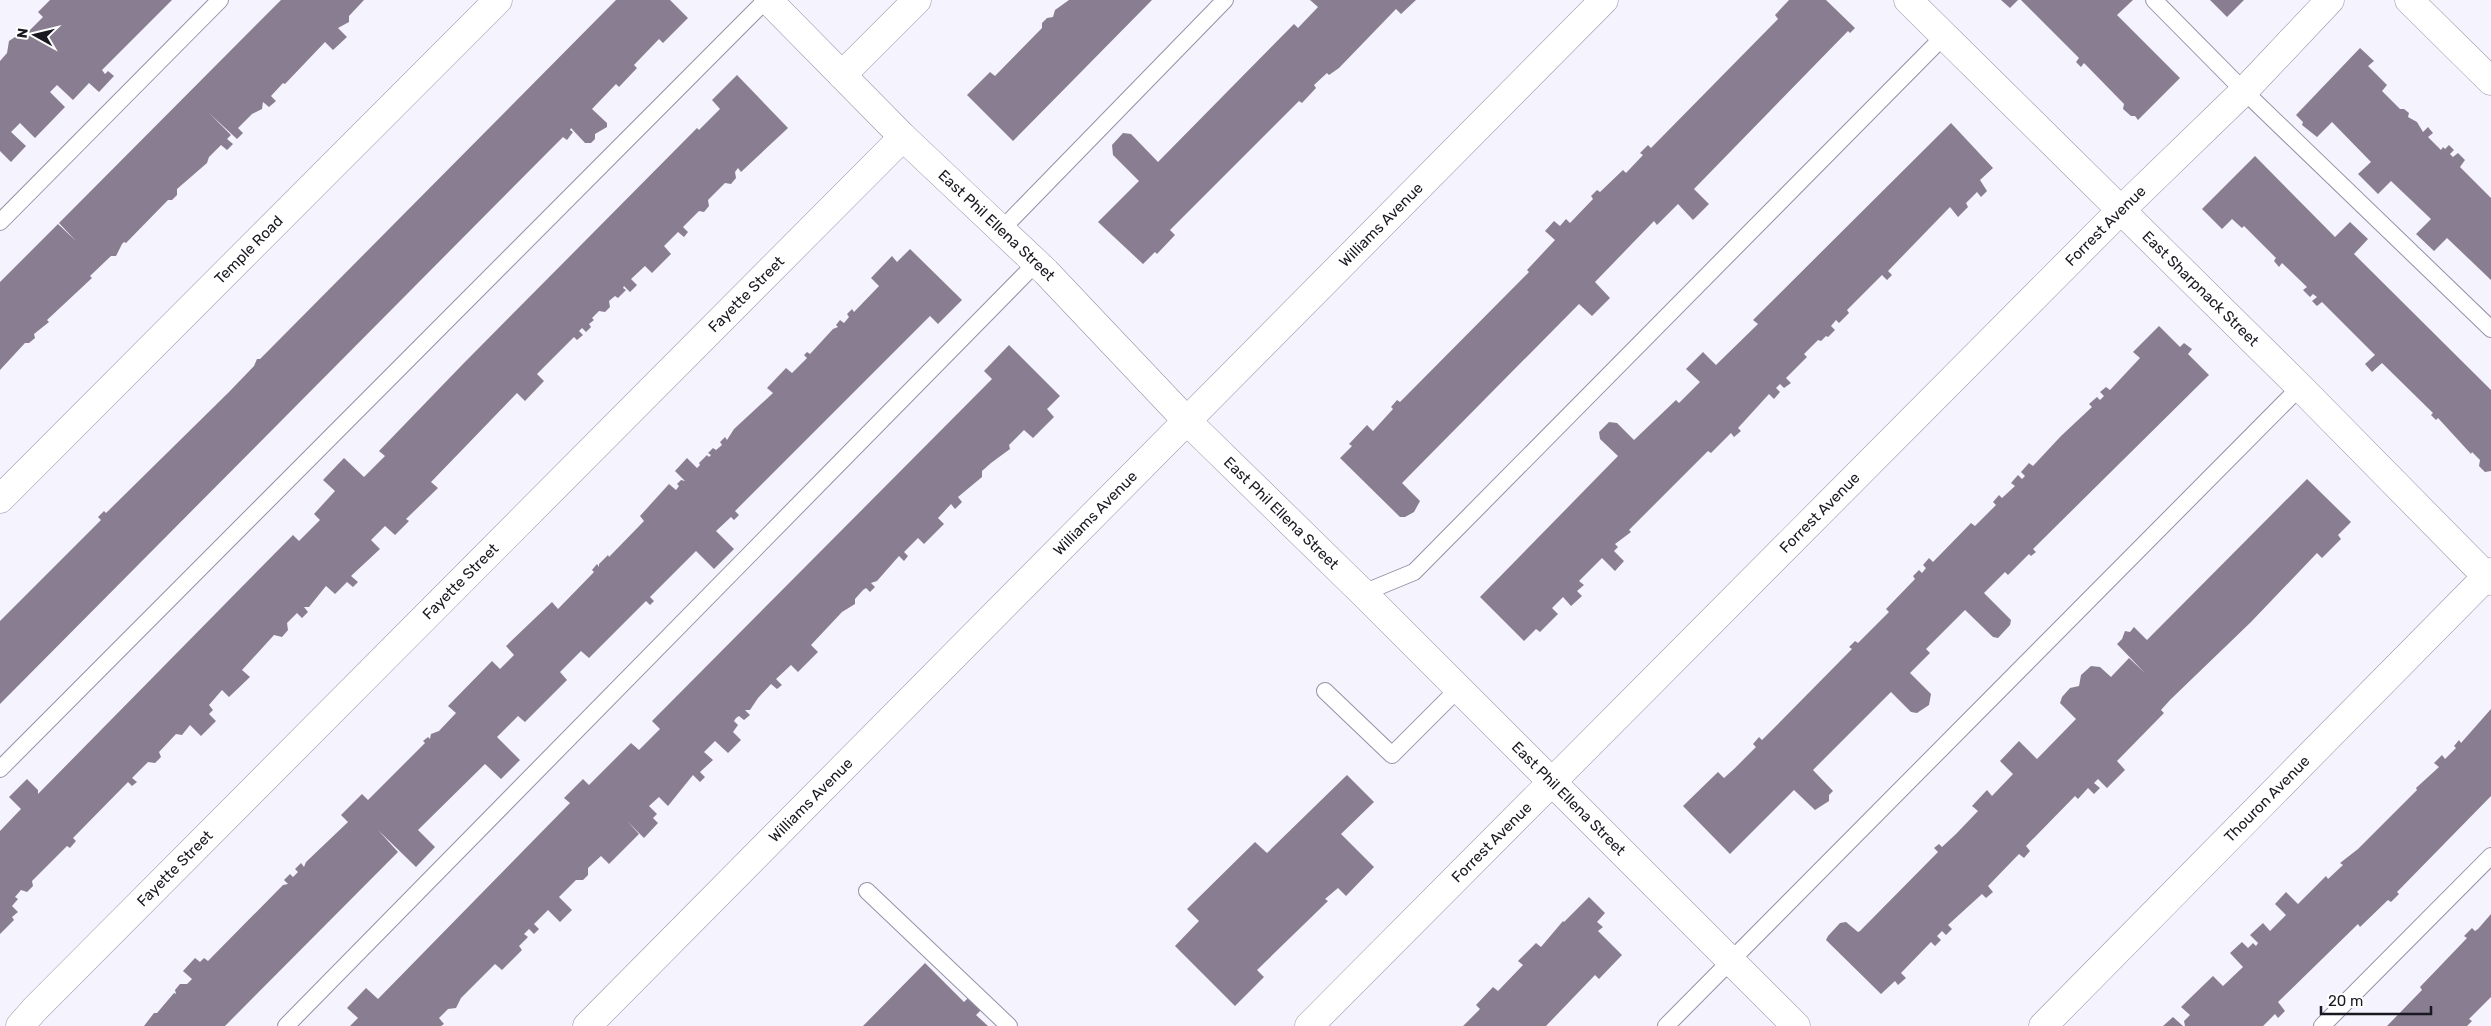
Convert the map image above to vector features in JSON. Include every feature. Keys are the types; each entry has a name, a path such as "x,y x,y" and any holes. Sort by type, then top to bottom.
{"street":[{"name":"Temple Road","path":"0,499 498,0"},
{"name":"East Phil Ellena Street","path":"767,0 903,137 1002,229 1187,421 1364,594 1457,690 1796,1026"},
{"path":"842,75 916,0"},
{"name":"Williams Avenue","path":"587,1026 1604,0"},
{"name":"East Sharpnack Street","path":"1908,0 2489,576"},
{"name":"Forrest Avenue","path":"1310,1026 2120,210 2244,91 2330,0"},
{"path":"2409,0 2491,81"},
{"name":"Fayette Street","path":"20,1026 48,995 903,137"},
{"name":"Thouron Avenue","path":"2043,1026 2489,576"}],"lane":[{"path":"0,222 220,0"},
{"path":"0,769 767,0"},
{"path":"1002,229 1225,0"},
{"path":"2154,0 2244,91 2491,329"},
{"path":"1364,594 1414,572 1944,36"},
{"path":"286,1026 1036,263"},
{"path":"1666,1026 2300,387"},
{"path":"1325,691 1392,755 1457,690"},
{"path":"2322,1026 2491,856"},
{"path":"867,891 1009,1026"}],"building":[{"path":"50,0 172,0 102,70 105,74 108,71 114,76 99,92 89,83 73,100 57,85 50,92 65,107 35,138 20,123 11,132 26,146 11,162 0,151 0,61 7,53 9,41 15,37 22,38 43,17 38,12"},
{"path":"281,0 364,0 349,16 349,22 338,28 347,37 333,50 325,42 271,96 276,101 269,107 263,102 262,109 252,114 238,128 243,133 237,139 209,113 231,135 227,139 233,144 227,150 221,145 209,157 207,163 177,189 177,195 172,200 168,200 126,243 124,242 116,256 111,256 90,276 92,278 47,320 49,322 34,334 35,338 29,343 25,343 0,370 0,282 58,224 76,241 59,223"},
{"path":"616,0 670,0 688,18 663,43 659,39 634,65 637,68 619,87 616,84 592,109 607,123 607,127 595,134 595,139 591,143 585,143 571,128 570,130 573,132 567,140 563,137 0,704 0,621 101,520 98,517 104,511 106,513 229,392 254,366 257,359 260,359 271,348"},
{"path":"1069,0 1152,0 1013,141 967,95 990,72 995,76 1042,28 1042,23 1047,18 1053,17 1055,10"},
{"path":"1310,0 1416,0 1401,14 1396,9 1339,68 1329,75 1327,73 1314,85 1316,88 1302,103 1299,101 1170,230 1175,235 1157,254 1155,252 1143,264 1098,222 1139,181 1113,155 1112,145 1123,133 1131,134 1158,162 1294,24 1298,28 1318,7"},
{"path":"1789,0 1826,0 1855,28 1850,33 1848,31 1694,189 1709,204 1693,220 1678,204 1657,225 1654,221 1595,282 1610,298 1592,316 1579,304 1402,483 1420,501 1414,512 1405,517 1400,517 1340,458 1352,446 1349,444 1367,425 1373,431 1393,409 1391,407 1397,400 1400,402 1529,272 1527,270 1555,240 1545,231 1554,221 1560,226 1566,219 1570,223 1593,199 1591,196 1597,190 1600,192 1623,170 1626,173 1643,155 1640,153 1648,145 1651,148 1778,19 1775,15"},
{"path":"2001,0 2018,0 2010,8"},
{"path":"2021,0 2133,0 2117,15 2180,78 2138,120 2123,109 2124,104 2084,63 2081,67 2076,62 2079,58"},
{"path":"2210,0 2244,0 2227,17"},
{"path":"2360,48 2374,61 2368,66 2387,85 2382,91 2400,109 2404,109 2409,113 2408,117 2417,122 2423,132 2428,127 2433,133 2428,137 2441,150 2449,145 2454,150 2450,154 2453,157 2458,153 2465,160 2460,167 2491,198 2491,280 2447,238 2434,251 2416,234 2431,219 2391,181 2378,194 2358,174 2371,162 2332,122 2317,137 2302,125 2303,122 2296,115"},
{"path":"737,75 788,128 741,172 738,168 735,172 736,178 731,184 725,183 708,200 709,206 704,212 699,211 683,227 688,232 684,237 678,232 664,246 671,254 652,273 645,266 631,279 637,285 630,292 624,286 623,288 626,290 618,298 615,296 609,301 610,307 605,312 599,311 592,318 594,320 589,324 591,327 586,332 582,328 579,331 583,335 577,340 574,337 537,374 544,381 525,401 517,393 431,482 438,488 406,519 409,521 395,535 385,526 371,540 380,549 351,576 358,582 353,587 347,582 335,594 326,586 309,607 304,607 308,612 302,618 297,613 287,623 288,630 282,637 274,635 242,670 250,677 229,697 222,690 209,705 213,710 209,714 216,721 201,736 190,725 182,735 176,734 159,752 161,757 155,763 148,762 132,778 137,782 132,786 128,782 73,838 76,841 70,848 67,846 32,881 33,886 27,892 21,890 15,897 18,899 12,906 18,912 12,917 14,920 0,934 0,831 21,809 9,797 27,779 38,790 38,794 293,535 299,541 320,520 314,514 335,491 323,480 344,458 364,477 385,456 379,451 462,365 697,128 699,130 720,109 712,100"},
{"path":"1951,123 1993,168 1980,180 1987,191 1981,197 1977,192 1966,203 1968,207 1958,217 1950,207 1888,271 1892,275 1887,280 1882,275 1847,310 1849,313 1839,323 1836,320 1831,326 1835,330 1828,337 1826,336 1821,341 1818,340 1804,354 1807,357 1786,378 1791,383 1784,388 1780,384 1776,388 1780,392 1774,399 1769,394 1738,428 1741,431 1734,437 1731,433 1711,453 1708,451 1629,530 1631,532 1615,544 1618,547 1614,551 1624,561 1615,571 1602,558 1579,581 1584,585 1577,591 1582,596 1571,606 1563,597 1552,608 1558,614 1540,632 1536,629 1524,641 1480,597 1618,456 1600,439 1599,432 1609,422 1617,423 1634,440 1676,400 1679,403 1700,382 1686,369 1703,352 1716,365 1758,324 1753,320"},
{"path":"2255,156 2335,237 2350,222 2368,239 2354,254 2491,390 2491,471 2485,472 2479,466 2480,460 2472,452 2471,454 2438,418 2436,420 2431,415 2433,413 2382,363 2372,372 2365,364 2375,355 2322,302 2317,306 2312,301 2317,297 2313,294 2310,297 2303,290 2307,287 2282,263 2279,267 2274,261 2276,258 2244,226 2242,228 2232,219 2222,229 2202,209"},
{"path":"910,249 962,300 938,324 930,316 735,511 739,515 734,520 731,517 716,531 734,549 714,569 696,551 650,597 654,601 650,605 646,601 589,658 581,651 560,672 567,680 525,722 518,716 497,737 520,760 501,779 485,764 418,830 435,847 416,867 378,830 398,852 225,1026 144,1026 174,993 176,994 175,990 180,984 187,984 192,979 183,971 195,958 200,962 204,958 208,961 283,885 288,884 284,880 290,874 293,877 298,872 295,869 301,863 304,867 306,862 348,822 341,815 362,794 368,800 425,743 423,741 428,737 430,739 431,734 439,731 456,713 448,706 492,661 500,669 514,655 506,646 552,602 558,609 594,572 592,570 597,564 599,567 599,564 608,555 609,557 644,521 640,516 669,484 676,490 679,486 677,484 681,480 685,481 675,471 687,458 697,468 707,455 709,457 711,455 708,453 713,448 716,450 722,445 720,442 725,437 727,440 734,429 773,393 767,388 786,368 792,373 807,358 804,355 807,352 810,354 833,329 838,327 836,325 840,320 844,323 849,317 847,314 852,309 854,312 879,286 871,278 892,256 897,262"},
{"path":"2159,326 2180,347 2184,343 2192,349 2188,354 2209,375 2033,549 2036,552 2031,556 2029,554 2008,575 2005,572 1984,593 2011,620 2010,625 1998,638 1993,637 1965,610 1926,649 1930,653 1910,673 1931,694 1929,705 1917,713 1911,712 1891,692 1813,770 1833,791 1829,795 1829,801 1815,810 1794,790 1730,854 1683,806 1718,772 1724,778 1734,769 1756,747 1753,744 1759,737 1762,740 1852,649 1849,647 1855,641 1858,643 1889,612 1886,609 1915,579 1913,576 1919,570 1922,573 1926,568 1923,565 1929,558 1933,562 1971,523 1975,526 1996,505 1993,502 1999,495 2002,498 2015,486 2011,483 2018,475 2022,479 2025,476 2021,472 2029,463 2033,466 2092,407 2089,404 2097,397 2100,400 2104,396 2100,392 2106,387 2110,390 2140,358 2133,352"},
{"path":"1009,345 1060,396 1047,409 1054,417 1033,438 1024,430 1009,445 1010,449 982,471 982,477 958,497 962,502 955,509 951,504 938,518 944,524 924,544 918,538 904,552 908,556 904,561 899,556 877,581 871,583 875,587 870,592 866,588 863,590 855,599 855,604 842,612 811,645 818,652 798,672 791,665 776,679 782,685 777,689 771,684 750,710 745,710 750,715 744,720 739,716 736,718 734,721 738,725 733,732 741,740 728,753 715,741 704,752 713,760 700,772 705,777 700,782 693,775 668,806 659,797 649,806 657,814 653,818 658,823 644,838 627,821 639,834 609,864 601,856 588,868 588,875 583,880 576,880 559,897 572,910 560,922 548,910 534,924 539,929 534,934 529,929 524,934 528,937 519,946 522,950 502,970 495,964 461,998 456,1008 448,1009 439,1018 444,1024 441,1026 350,1026 358,1018 347,1008 366,988 378,999 570,803 564,798 583,779 589,785 631,743 639,750 660,729 652,721 992,379 984,371"},
{"path":"2307,479 2351,522 2338,535 2341,539 2322,558 2317,553 2251,622 2170,700 2161,710 2164,713 2117,761 2125,770 2107,788 2098,779 2094,783 2100,788 2094,794 2088,788 2078,799 2075,796 2026,846 2030,851 2024,858 2019,854 1988,886 1993,892 1986,898 1982,894 1960,914 1948,925 1952,929 1946,935 1942,931 1937,936 1941,940 1935,946 1931,942 1901,973 1906,978 1898,985 1895,981 1881,994 1826,940 1828,936 1840,923 1846,922 1858,932 1860,931 1938,852 1934,848 1939,844 1942,847 1956,834 1978,811 1972,806 1987,790 1992,796 2013,774 2000,761 2019,741 2037,759 2076,719 2060,703 2062,697 2070,688 2079,686 2081,675 2091,666 2100,667 2111,677 2129,658 2145,673 2117,644 2122,639 2125,631 2130,632 2134,627 2147,640"},
{"path":"2491,709 2491,796 2397,892 2399,894 2391,902 2388,900 2360,927 2358,924 2278,1002 2285,1011 2278,1018 2275,1014 2263,1026 2185,1026 2184,1021 2190,1015 2181,1007 2213,976 2223,986 2243,967 2230,953 2242,942 2248,948 2253,943 2256,946 2258,943 2250,935 2263,923 2270,931 2286,915 2275,904 2286,892 2298,904 2326,876 2328,879 2343,865 2340,863 2358,849 2417,790 2416,788 2439,767 2434,763 2442,755 2445,759 2456,748 2454,746 2459,740 2461,743"},
{"path":"1347,775 1374,802 1341,834 1374,867 1346,896 1338,888 1325,899 1328,901 1257,970 1264,977 1235,1006 1175,946 1199,921 1187,909 1255,842 1267,853"},
{"path":"1589,897 1605,913 1597,922 1603,927 1598,931 1622,955 1599,979 1595,975 1546,1026 1463,1026 1480,1009 1476,1005 1493,987 1498,991 1523,965 1518,961 1536,943 1541,947 1563,921"},
{"path":"2491,914 2491,997 2469,1019 2472,1021 2467,1026 2387,1026 2422,990 2420,987 2467,938 2464,936 2472,928 2475,931 2478,929"},
{"path":"925,963 964,1002 969,997 981,1010 976,1015 988,1026 863,1026"},
{"path":"2173,1017 2183,1026 2163,1026"}]}
